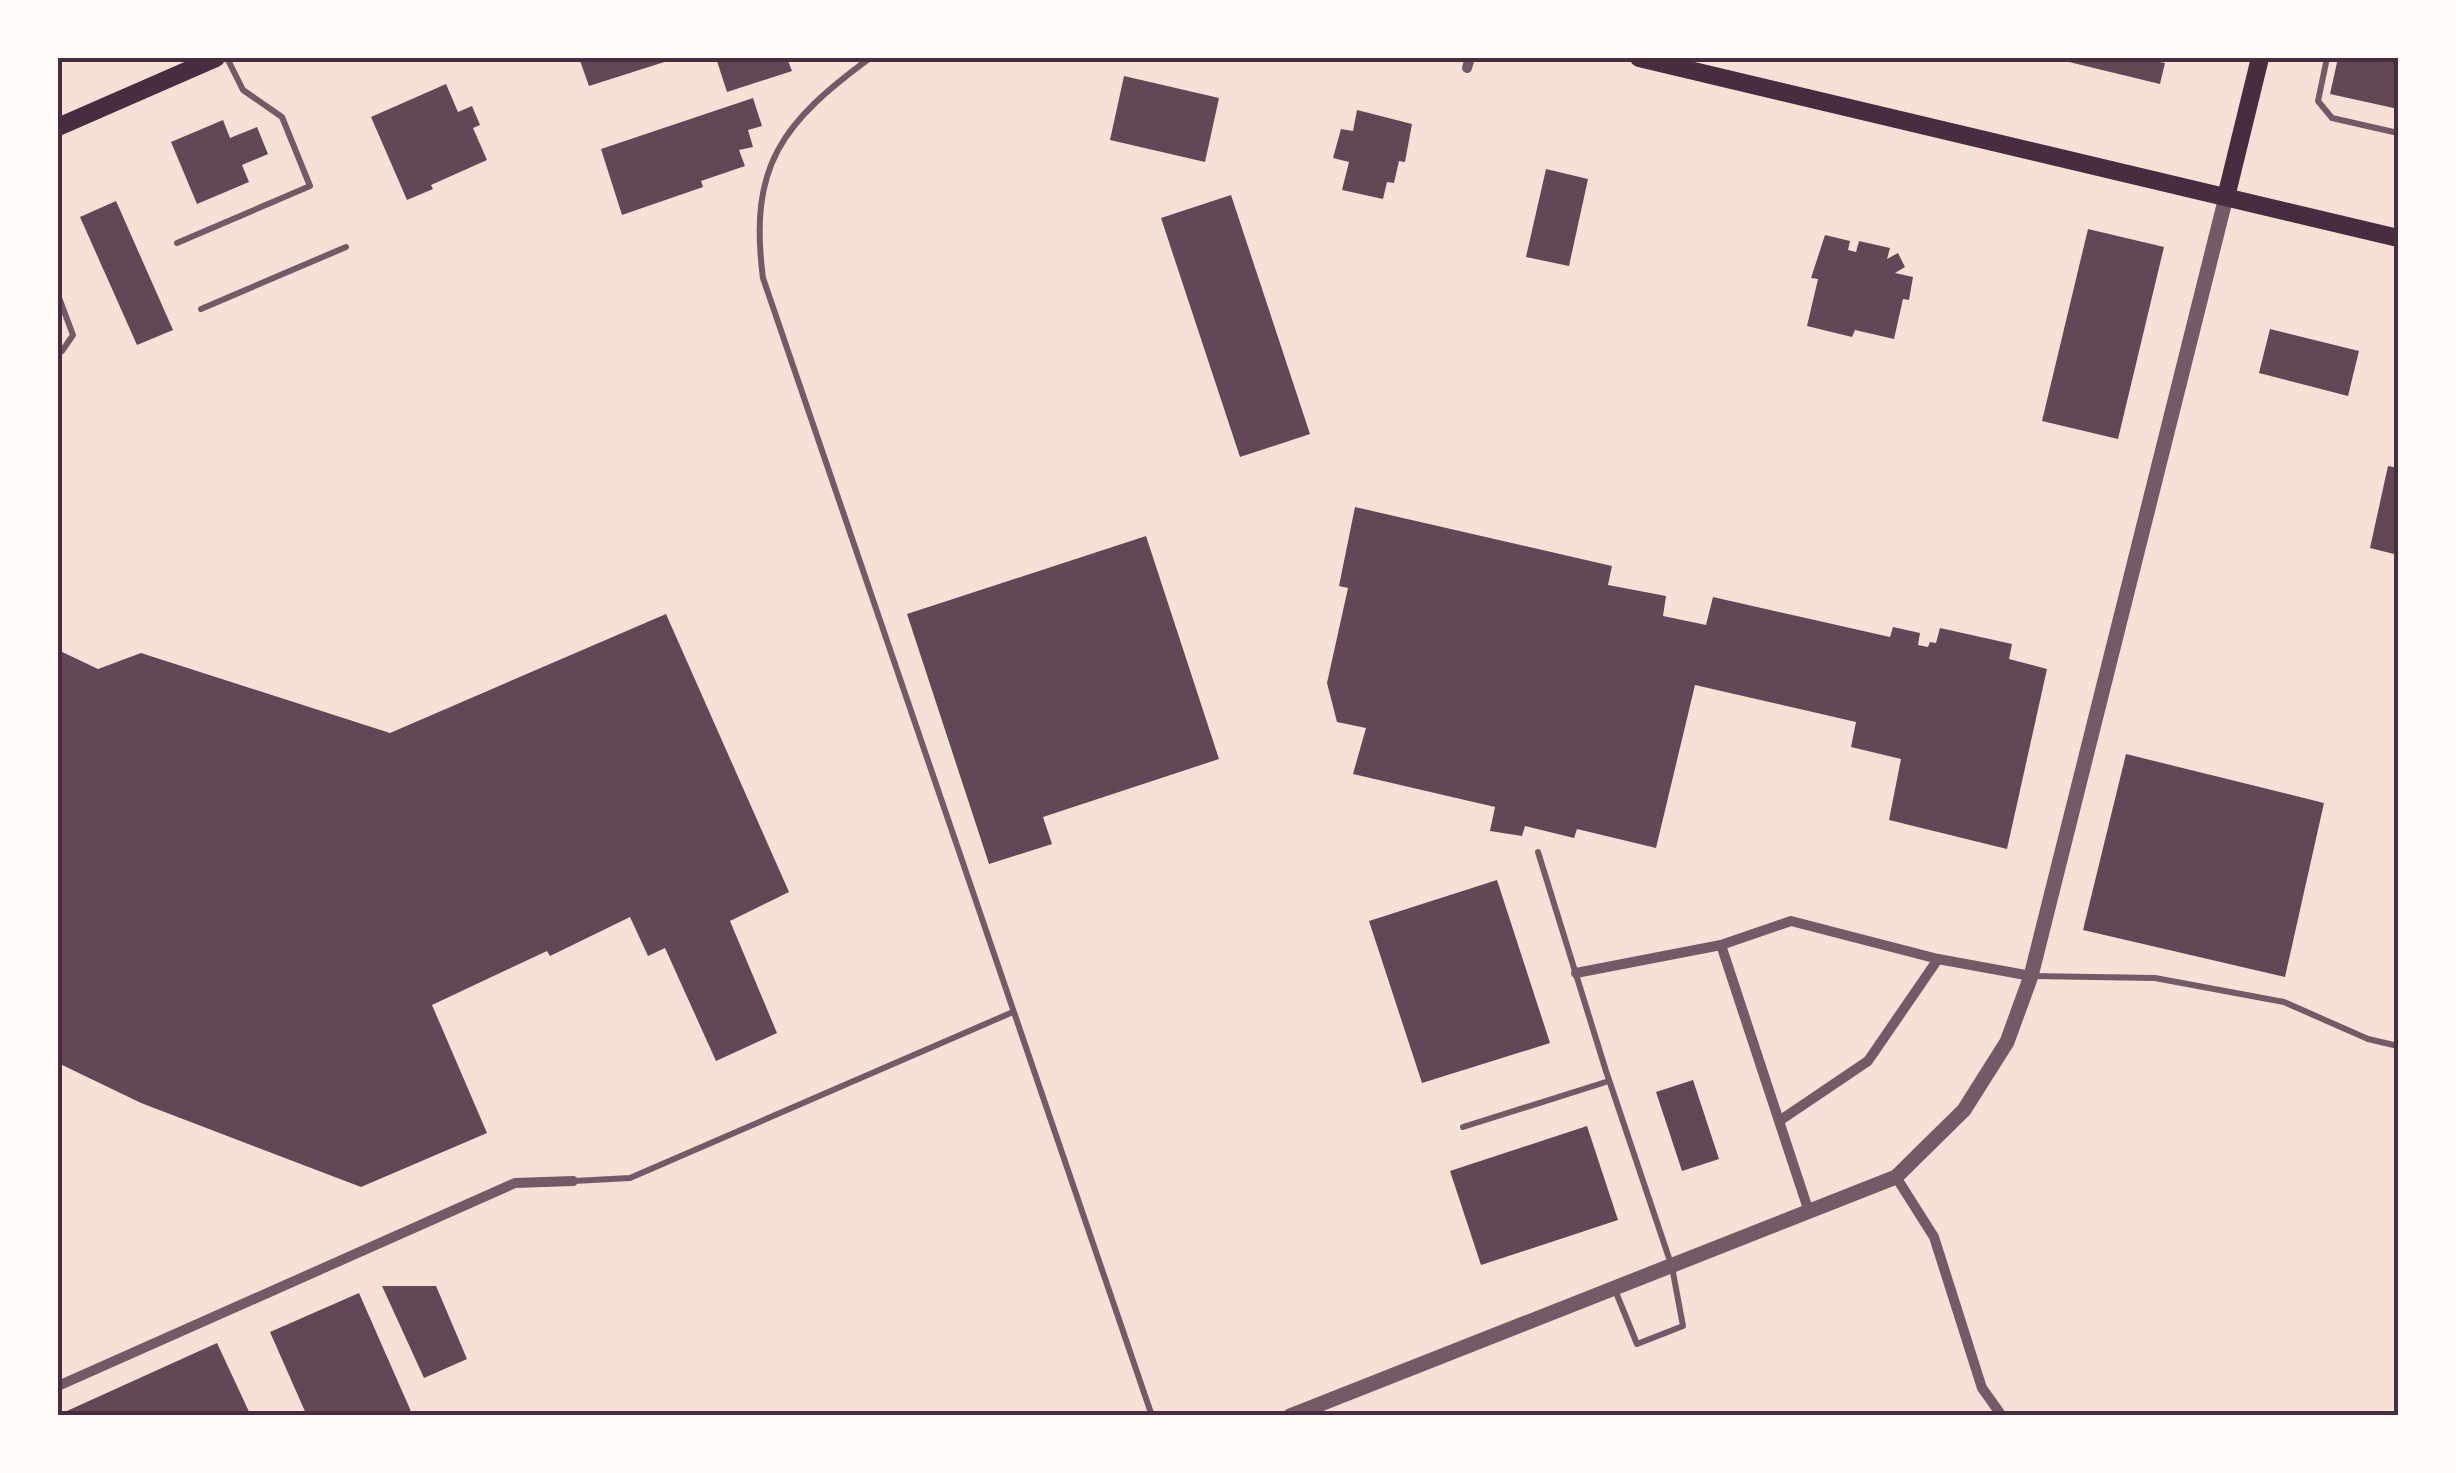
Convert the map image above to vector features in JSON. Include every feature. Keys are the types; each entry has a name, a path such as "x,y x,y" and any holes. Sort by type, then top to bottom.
{"main road":[{"path":"58,127 216,58"},
{"path":"1639,58 2398,238"},
{"path":"2226,197 2260,58"}],"street":[{"path":"1290,1416 1896,1177 1964,1110 2007,1042 2030,976 2226,197"},
{"path":"1576,973 1721,945 1791,920 1938,959 2030,976"},
{"path":"1721,945 1809,1212"},
{"path":"1779,1120 1868,1061 1938,959"},
{"path":"1896,1177 1934,1237 1982,1388 2002,1416"},
{"path":"58,1386 515,1184 573,1180"}],"lane":[{"path":"177,243 310,186 282,117 243,90 228,58"},
{"path":"870,58 825,90 780,144 760,209 758,245 762,278 1152,1416"},
{"path":"2327,58 2318,101 2332,118 2398,133"},
{"path":"201,309 346,247"},
{"path":"58,296 73,335 58,352"},
{"path":"1538,852 1672,1267 1684,1326 1637,1344 1615,1290"},
{"path":"2030,976 2155,978 2284,1002 2368,1039 2398,1046"},
{"path":"573,1180 630,1178 1013,1012"},
{"path":"1464,1128 1609,1081"}],"building":[{"path":"579,58 677,58 589,86"},
{"path":"716,58 787,58 792,71 727,92"},
{"path":"2071,58 2141,58 2165,63 2160,84 2069,62"},
{"path":"2338,58 2398,58 2398,109 2330,94"},
{"path":"1124,76 1219,98 1205,162 1110,140"},
{"path":"446,84 458,112 472,106 480,125 473,128 487,160 407,200 371,117"},
{"path":"753,98 762,126 748,130 753,147 739,150 745,166 701,181 703,187 622,215 601,149"},
{"path":"1357,110 1412,124 1405,162 1399,161 1394,183 1387,182 1383,199 1342,190 1349,162 1333,158 1341,129 1353,131"},
{"path":"223,120 230,138 257,127 268,154 242,165 249,182 197,204 171,142"},
{"path":"1546,169 1588,179 1569,266 1526,257"},
{"path":"1231,195 1310,434 1240,457 1161,218"},
{"path":"116,201 173,330 137,345 80,217"},
{"path":"2088,229 2164,247 2118,439 2042,421"},
{"path":"1825,235 1850,241 1848,250 1856,252 1859,241 1890,248 1887,259 1898,253 1905,267 1895,273 1913,277 1909,300 1903,299 1894,339 1855,330 1852,337 1807,326 1818,279 1811,278"},
{"path":"2270,329 2359,351 2348,396 2259,373"},
{"path":"2388,466 2398,468 2398,555 2370,548"},
{"path":"1355,507 1612,566 1608,585 1666,596 1663,616 1706,625 1713,597 1890,637 1893,627 1920,633 1918,645 1928,647 1930,642 1936,643 1940,628 2012,644 2009,659 2047,669 2007,849 1889,820 1901,759 1851,747 1856,722 1695,685 1656,848 1577,829 1574,838 1525,826 1522,836 1490,831 1495,807 1353,774 1366,728 1337,722 1327,683 1348,588 1339,586"},
{"path":"1146,536 1219,759 1043,817 1052,844 989,864 907,614"},
{"path":"666,614 789,892 730,921 777,1033 716,1061 665,948 648,956 630,917 550,956 547,951 432,1005 487,1133 361,1187 141,1103 58,1063 58,650 98,669 141,653 390,733"},
{"path":"2126,754 2324,803 2285,977 2083,930"},
{"path":"1497,880 1550,1043 1422,1083 1369,921"},
{"path":"1693,1080 1719,1159 1682,1171 1656,1092"},
{"path":"1587,1126 1618,1220 1481,1265 1450,1171"},
{"path":"382,1286 436,1286 467,1359 424,1378"},
{"path":"359,1293 413,1416 307,1416 270,1332"},
{"path":"217,1343 251,1416 58,1416 58,1415"}]}
